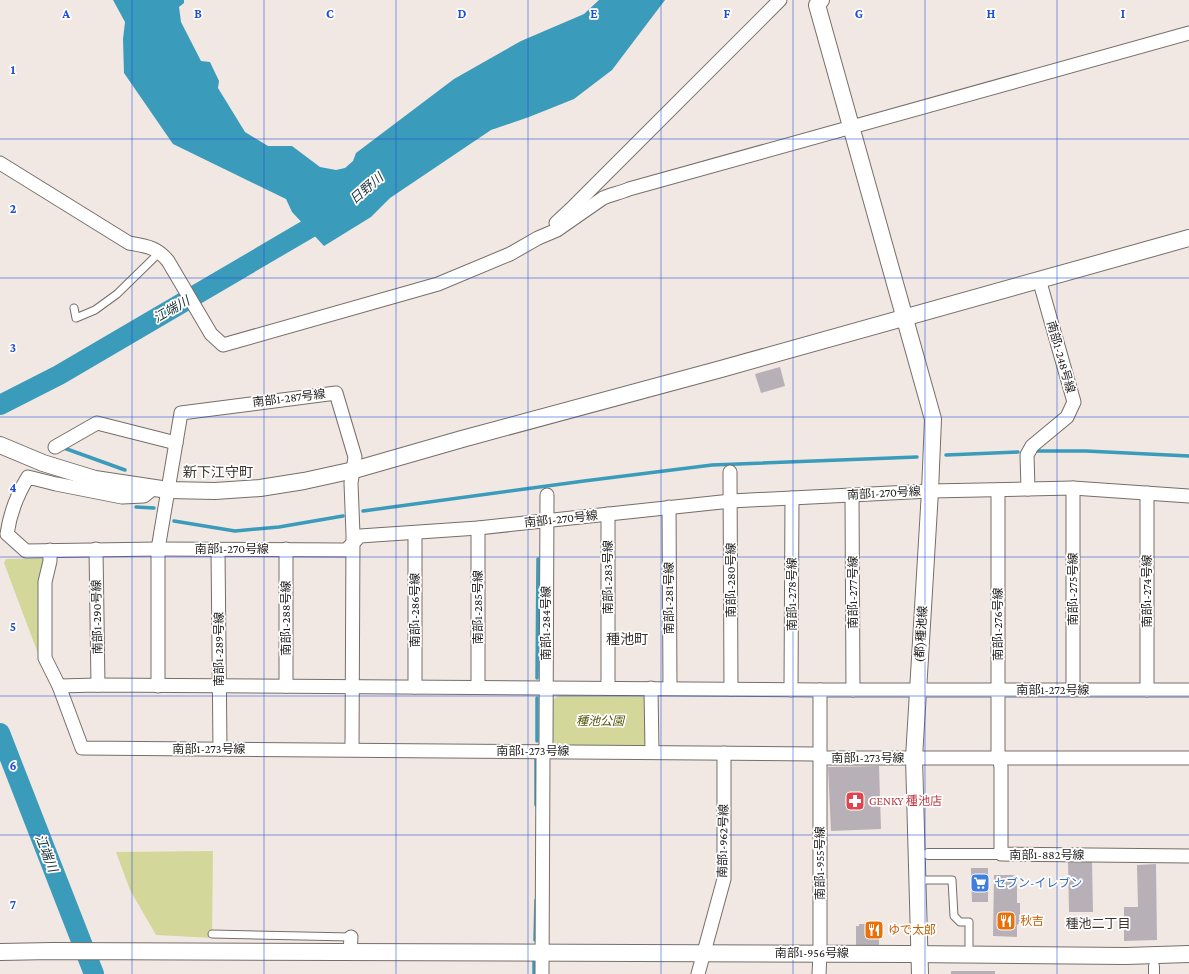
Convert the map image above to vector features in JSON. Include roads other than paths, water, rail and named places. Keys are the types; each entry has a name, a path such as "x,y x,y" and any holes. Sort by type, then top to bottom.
{"street":[{"path":"538,238 571,209 780,0"},
{"name":"(都)種池線","path":"821,0 817,5 933,419 914,758 920,974"},
{"path":"0,163 129,243 160,252 169,264 211,334 223,345 438,284 510,254 538,238 558,230 603,198 612,194 620,194 629,189 1189,33"},
{"path":"0,445 43,463 95,479 162,488 215,491 260,488 304,481 354,470 1189,238"},
{"name":"南部1-248号線","path":"1028,489 1027,455 1032,446 1066,416 1074,402 1039,279"},
{"name":"南部1-287号線","path":"158,686 158,549 162,488 176,443 181,413 336,393 355,457 351,483 353,544 352,749"},
{"path":"55,447 97,423 176,443"},
{"name":"南部1-280号線","path":"730,472 731,689"},
{"name":"南部1-270号線","path":"162,488 144,496 122,497 28,477 14,503 7,534 26,551 96,549 346,550 360,536 478,528 731,501 930,491 1073,488 1189,496"},
{"name":"南部1-275号線","path":"1073,488 1073,690"},
{"name":"南部1-276号線","path":"998,490 999,758"},
{"name":"南部1-274号線","path":"1147,493 1147,690"},
{"name":"南部1-284号線","path":"542,974 544,751 546,745 547,494"},
{"name":"南部1-277号線","path":"852,495 853,690"},
{"name":"南部1-278号線","path":"791,690 792,498"},
{"name":"南部1-281号線","path":"669,507 670,688"},
{"name":"南部1-283号線","path":"608,514 608,688"},
{"name":"南部1-285号線","path":"478,528 478,687"},
{"name":"南部1-286号線","path":"415,533 415,687"},
{"name":"南部1-290号線","path":"96,549 98,685"},
{"name":"南部1-288号線","path":"286,549 286,686"},
{"name":"南部1-273号線","path":"50,550 50,561 45,582 45,658 59,686 82,748 820,754 824,758 1189,758"},
{"name":"南部1-289号線","path":"218,550 220,749"},
{"name":"南部1-272号線","path":"59,686 670,688 791,690 1189,690"},
{"path":"650,688 652,752"},
{"name":"南部1-955号線","path":"819,974 820,690"},
{"name":"南部1-962号線","path":"698,974 724,879 724,753"},
{"name":"南部1-882号線","path":"999,758 1001,767 1001,854 1189,856"},
{"path":"928,854 1001,854"},
{"path":"350,936 350,952"},
{"name":"南部1-956号線","path":"0,952 704,953 1126,956 1189,954"}],"lane":[{"path":"74,308 76,318 95,310 117,294 160,252"},
{"path":"918,880 952,880 954,916 960,922 969,922 969,954"},
{"path":"212,934 350,936"}],"water":[{"name":"日野川","path":"113,0 184,0 184,3 179,7 181,22 201,61 210,62 219,81 218,88 245,132 268,146 292,146 320,167 336,170 345,168 353,161 356,153 454,79 521,41 584,14 599,0 665,0 612,70 574,99 491,130 390,198 371,217 324,246 292,212 286,199 173,144 124,73 123,39 125,22"}],"waterway":[{"name":"江端川","path":"0,405 59,375 332,215"},
{"path":"64,448 125,470"},
{"path":"1032,451 1086,451 1189,456"},
{"path":"946,455 1018,452"},
{"path":"363,511 712,465 917,457"},
{"path":"136,507 154,508"},
{"path":"174,521 235,531 279,527 343,516"},
{"path":"537,678 538,559"},
{"path":"537,698 537,741"},
{"name":"江端川","path":"0,733 94,974"},
{"path":"536,757 536,805"},
{"path":"535,940 536,900"},
{"path":"534,961 534,974"}],"place":[{"name":"GENKY 種池店","path":"855,801"},
{"name":"セブン-イレブン","path":"980,883"},
{"name":"秋吉","path":"1006,921"},
{"name":"ゆで太郎","path":"874,930"}],"district":[{"name":"新下江守町","path":"218,472"},
{"name":"種池町","path":"627,639"},
{"name":"種池二丁目","path":"1098,923"}],"park label":[{"name":"種池公園","path":"600,721"}]}
